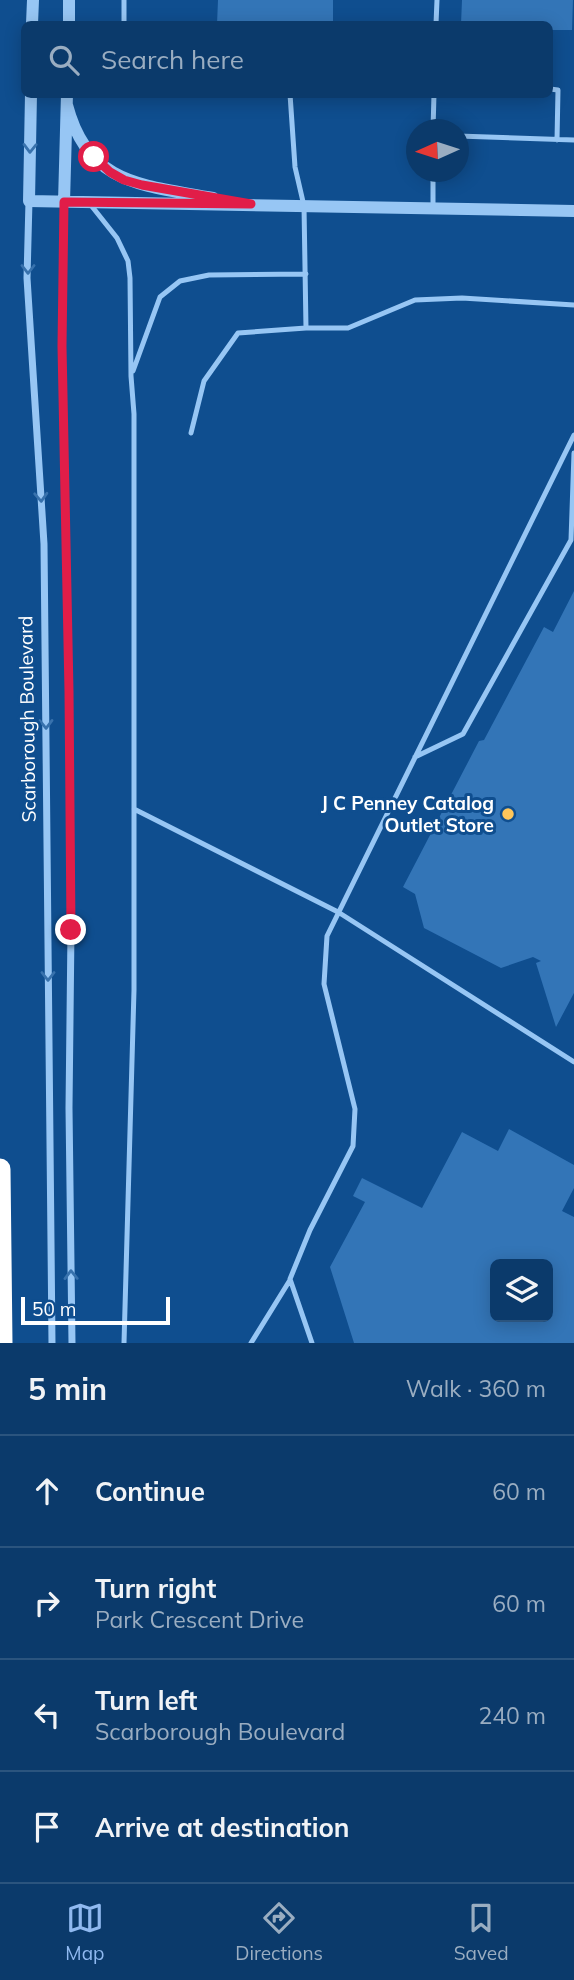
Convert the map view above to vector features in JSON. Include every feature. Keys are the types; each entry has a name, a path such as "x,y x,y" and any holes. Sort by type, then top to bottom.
{"highway":[{"path":"0,1169 2,1343"}],"street":[{"path":"32,21 33,0"},
{"path":"69,0 69,21"},
{"name":"Scarborough Boulevard","path":"31,98 27,278 44,544 52,1343"},
{"path":"67,100 73,125 85,146 102,164 124,180 251,204"},
{"path":"67,100 62,346 69,704 72,1343"},
{"path":"29,201 574,211"}],"lane":[{"path":"124,0 124,21"},
{"path":"436,21 437,0"},
{"path":"553,89 558,90 557,140"},
{"path":"290,98 295,167 304,206 306,328"},
{"path":"433,119 434,98"},
{"path":"469,136 574,140"},
{"path":"433,182 433,208"},
{"path":"89,202 117,238 128,261 130,278 134,414 134,990 124,1343"},
{"path":"131,376 160,298 180,281 209,275 306,274"},
{"path":"191,433 204,381 238,333 348,328 415,300 462,298 574,305"},
{"path":"251,1343 290,1279 310,1230 353,1146 355,1109 324,984 327,936 574,435"},
{"path":"415,757 463,734 571,540 574,453"},
{"path":"134,809 338,912 574,1062"},
{"path":"290,1279 312,1343"}],"building":[{"path":"218,0 333,0 333,21 217,21"},
{"path":"462,0 573,0 572,30 553,30 553,21 461,21"},
{"name":"J C Penney Catalog Outlet Store","path":"574,591 574,993 556,1027 536,963 541,961 533,957 501,968 424,928 415,894 403,887 479,741 484,740 544,627 553,632"},
{"path":"509,1129 574,1165 574,1188 562,1211 574,1217 574,1343 354,1343 330,1267 365,1202 353,1196 362,1178 422,1208 462,1132 498,1151"}],"place":[{"name":"J C Penney Catalog Outlet Store","path":"508,814"}],"route":[{"path":"71,930 63,454 64,202 251,204 124,180 110,172 94,157"}]}
